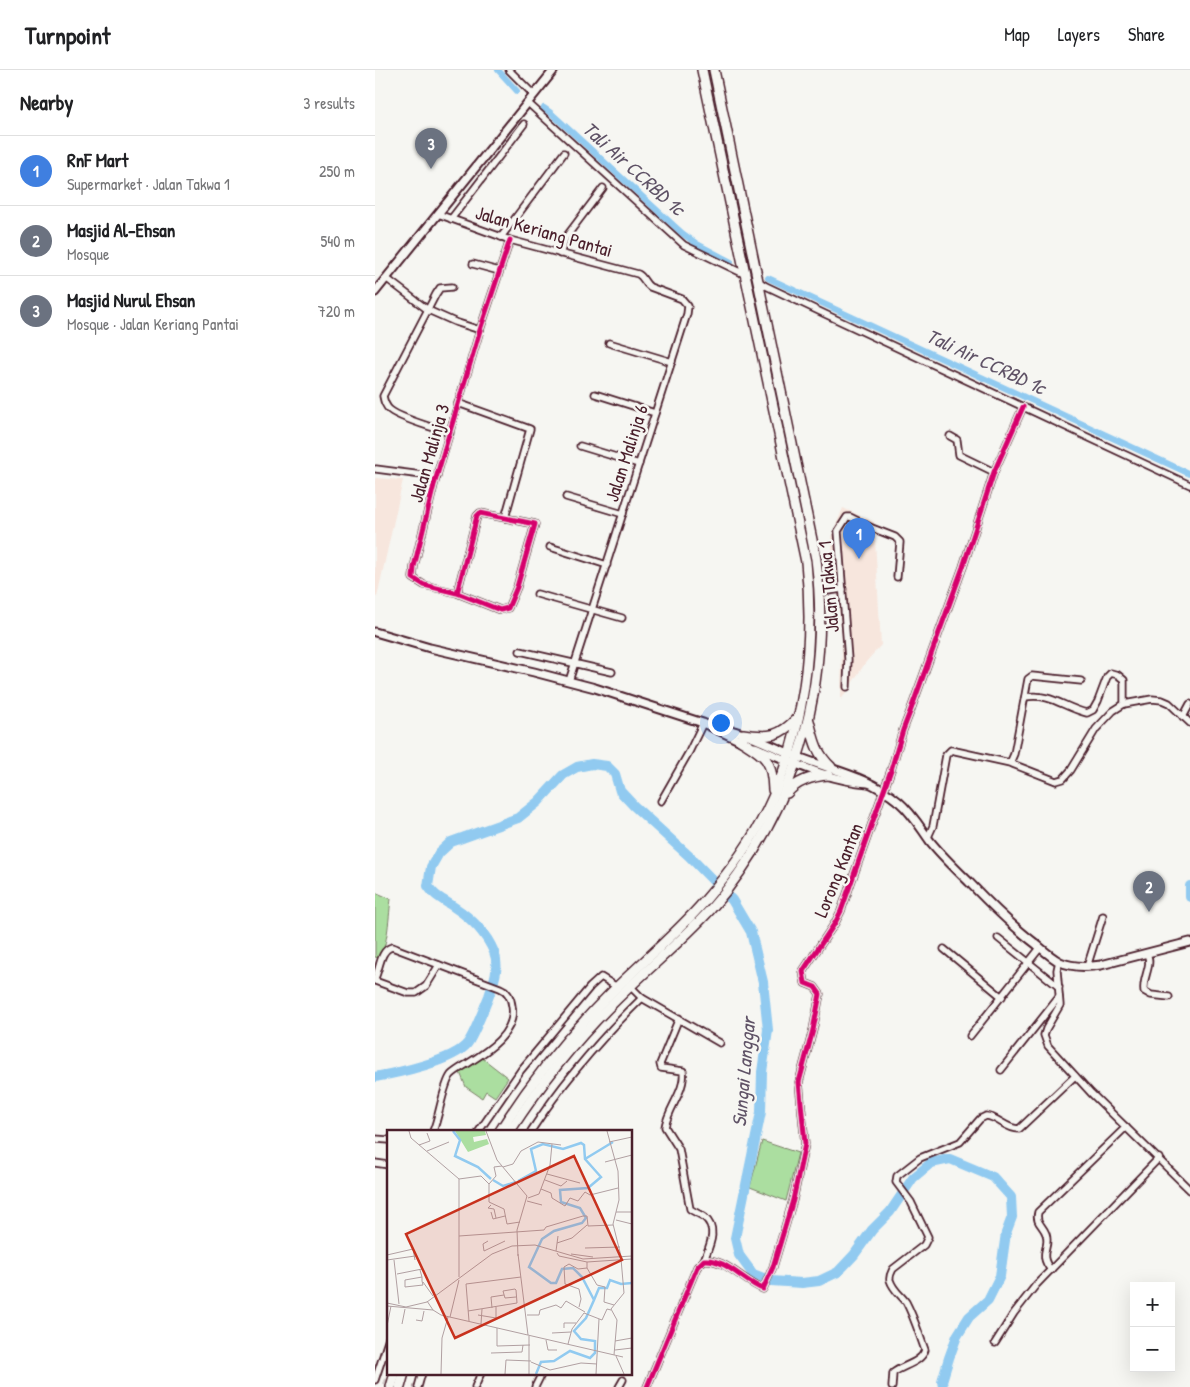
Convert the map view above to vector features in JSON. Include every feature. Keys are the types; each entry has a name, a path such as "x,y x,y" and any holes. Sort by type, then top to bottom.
{"highway":[{"path":"501,1130 532,1082 617,987 737,876 764,834 778,796 799,716 809,625 809,593 806,562 702,70"},
{"path":"511,1130 539,1088 564,1056 598,1018 693,928 715,896 729,869 778,796 797,760 809,720 819,644 821,592 811,529 714,70"},
{"path":"741,737 773,736 789,727 799,716"},
{"path":"778,796 805,780 830,771 816,747 809,720"},
{"path":"741,737 766,758 773,775 778,796"},
{"path":"400,1387 404,1374"}],"main road":[{"path":"375,292 554,70"},
{"path":"375,632 429,648 569,681 714,727 725,728 741,737 797,760 830,771 857,776 899,802 911,814 947,861 997,911 1059,962 1071,966 1087,967 1101,965 1190,942"}],"street":[{"path":"509,70 534,95"},
{"path":"527,103 684,245 744,274"},
{"path":"451,219 524,124"},
{"path":"507,128 516,134"},
{"path":"487,153 496,159"},
{"path":"501,237 564,153"},
{"path":"477,165 486,172"},
{"path":"560,254 566,237 603,188"},
{"name":"Jalan Keriang Pantai","path":"438,214 510,240 632,272 643,277"},
{"name":"Jalan Malinja 3","path":"505,518 535,524 509,608 501,610 457,593 424,585 413,578 413,567 437,477 480,330 510,240"},
{"path":"473,264 499,271"},
{"name":"Jalan Malinja 6","path":"569,681 687,314 688,306 682,300 650,287 646,284 643,277"},
{"path":"386,278 428,310 455,322 480,330"},
{"path":"757,280 766,286 1190,485"},
{"path":"450,433 390,410 384,403 383,396 440,288 452,287"},
{"path":"609,343 672,362"},
{"path":"595,394 655,413"},
{"path":"457,593 477,516 480,513 505,518 530,429 458,404"},
{"path":"884,792 903,730 947,612 994,472 1023,407"},
{"path":"950,436 957,440 959,455 994,472"},
{"path":"580,446 639,464"},
{"path":"376,469 437,477"},
{"path":"566,497 623,514"},
{"name":"Jalan Takwa 1","path":"847,687 849,659 838,532 847,517 895,536 900,542 897,577"},
{"path":"550,547 607,565"},
{"path":"821,592 843,589"},
{"path":"537,594 622,618"},
{"path":"520,651 612,672"},
{"path":"1025,697 1038,695 1066,707 1087,713 1093,710 1099,701 1107,677 1111,673 1118,675 1124,680 1124,704"},
{"path":"1010,763 1014,754 1027,681 1030,677 1081,681"},
{"path":"928,837 933,826 948,752 954,750 1010,763 1056,781 1063,779 1071,770 1096,729 1113,711 1124,704 1161,700 1169,703 1190,724"},
{"path":"1183,717 1190,704"},
{"path":"661,801 703,723"},
{"name":"Lorong Kantan","path":"704,1260 714,1261 763,1290 773,1267 793,1200 805,1144 799,1082 813,1030 820,994 815,987 805,983 803,971 841,911 884,792"},
{"path":"1087,967 1103,916"},
{"path":"998,938 1059,987"},
{"path":"433,1130 451,1075 489,1050 508,1029 513,1008 509,995 505,990 392,947 387,948 378,962 375,979 408,992 416,993 426,986 439,965"},
{"path":"970,1036 1040,948"},
{"path":"944,949 1002,997"},
{"path":"1147,954 1149,963 1144,981 1144,991 1151,995 1169,997"},
{"path":"1059,962 1057,970 1060,1005 1044,1036 1049,1046 1075,1076 1190,1190"},
{"path":"480,1130 521,1070 590,987 601,977 617,987"},
{"path":"630,986 642,998 720,1043"},
{"path":"1001,1070 1059,996"},
{"path":"532,1130 567,1079 585,1057 642,998"},
{"path":"647,1387 697,1268 704,1260 712,1238 711,1227 705,1218 690,1209 679,1149 665,1127 682,1084 683,1071 661,1068 660,1062 679,1018"},
{"path":"892,1387 893,1373 919,1360 925,1350 905,1301 895,1291 889,1278 893,1269 918,1250 928,1239 911,1202 896,1182 896,1178 920,1158 960,1142 980,1119 989,1116 1012,1128 1019,1129 1075,1076"},
{"path":"1051,1270 1046,1264 1044,1256 1047,1240 1046,1234 1037,1220 1038,1212 1126,1127"},
{"path":"995,1343 1013,1313 1051,1270 1159,1158"},
{"path":"387,1344 375,1379 387,1384"},
{"path":"418,1387 422,1374"},
{"path":"475,1387 481,1374"},
{"path":"535,1387 542,1374"},
{"path":"619,1387 623,1380"}],"shaded area":[{"path":"375,478 403,480 377,597 375,596"},
{"path":"843,508 874,522 881,645 866,662 841,700 842,636 831,537"}],"green space":[{"path":"375,892 391,899 386,939 379,958 375,957"},
{"path":"481,1057 508,1078 495,1097 486,1091 482,1098 466,1087 459,1070"},
{"path":"762,1141 798,1153 786,1201 750,1187"}],"waterway":[{"name":"Tali Air CCRBD 1c","path":"498,70 517,91"},
{"name":"Tali Air CCRBD 1c","path":"544,108 682,233 697,244 731,262"},
{"name":"Tali Air CCRBD 1c","path":"768,278 1190,474"},
{"name":"Sungai Langgar","path":"375,1077 397,1073 438,1061 460,1050 467,1044 479,1021 494,979 496,958 487,938 472,921 437,896 428,886 431,867 439,853 451,842 518,818 538,802 563,775 577,767 592,764 607,766 615,774 620,791 689,856 732,900 751,932 763,982 768,1030 762,1072 761,1112 735,1238 739,1255 753,1274 771,1281 802,1283 819,1281 838,1272 854,1255 872,1230 890,1212 913,1178 931,1163 950,1159 993,1177 1011,1197 1012,1217 1006,1233 1000,1276 988,1300 969,1317 957,1336 942,1381 943,1387"},
{"path":"1190,886 1190,897"}],"tunnel":[{"path":"384,1381 394,1385"}],"cycle path":[{"path":"457,593 477,516 480,513 535,524 517,587 508,608 500,610 457,593 424,585 413,578 434,485 480,330 510,240"},
{"path":"647,1387 697,1267 704,1260 712,1260 727,1266 763,1289 773,1267 793,1200 805,1144 799,1082 813,1030 820,994 815,987 805,983 803,971 841,911 891,770 903,730 963,567 994,472 1023,407"}],"place":[{"name":"Masjid Nurul Ehsan","path":"431,169"},
{"name":"RnF Mart","path":"859,559"},
{"name":"Masjid Al-Ehsan","path":"1149,912"}]}
